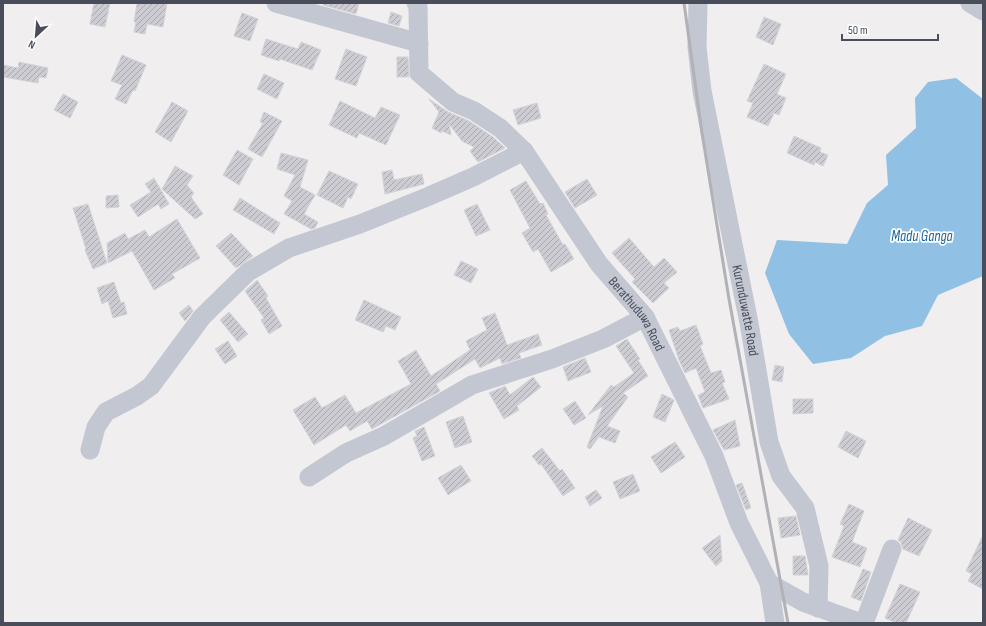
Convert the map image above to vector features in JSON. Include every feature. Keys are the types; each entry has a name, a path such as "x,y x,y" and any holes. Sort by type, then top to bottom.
{"street":[{"path":"276,3 419,43"},
{"name":"Berathuduwa Road","path":"416,3 418,7 420,73 453,102 474,111 500,128 524,151 599,264 645,317 714,456 740,523 769,583 775,623"},
{"name":"Kurunduwatte Road","path":"698,3 697,47 702,91 749,323 769,442 781,476 805,508 819,566 818,608"},
{"path":"970,3 983,11"},
{"path":"90,450 96,427 106,412 137,396 151,386 202,317 248,272 289,248 360,224 427,197 473,177 524,151"},
{"path":"309,477 346,453 384,436 472,385 552,359 603,339 645,317"},
{"path":"769,583 781,591 818,608 862,623 892,549"}],"water":[{"name":"Madu Ganga","path":"956,78 983,99 983,276 938,295 922,326 885,336 851,358 813,364 789,334 765,273 777,240 847,244 867,203 888,185 886,155 916,128 915,98 928,82"}],"building":[{"path":"94,3 110,3 105,27 90,24"},
{"path":"137,3 167,3 163,27 147,24 145,34 134,32"},
{"path":"323,3 359,3 356,14 323,5"},
{"path":"391,12 402,16 399,26 388,23"},
{"path":"242,13 258,19 250,41 234,36"},
{"path":"764,17 781,24 773,45 756,37"},
{"path":"266,39 298,49 301,42 321,50 312,70 280,59 279,61 261,55"},
{"path":"346,49 367,57 356,86 335,79"},
{"path":"122,55 146,65 135,91 133,90 126,104 115,99 122,85 111,81"},
{"path":"397,57 408,57 409,77 397,77"},
{"path":"19,62 48,68 46,78 39,77 38,83 3,77 3,65 18,68"},
{"path":"764,64 786,74 777,94 786,98 779,115 774,113 768,126 747,117 753,103 747,101"},
{"path":"264,74 284,83 277,99 257,89"},
{"path":"63,94 78,102 70,118 54,110"},
{"path":"429,99 448,112 469,121 493,137 505,148 478,162 470,151 474,147 462,141 449,124 451,135 442,131 441,133 432,128 439,112"},
{"path":"340,101 375,118 381,107 400,115 386,145 359,133 357,138 329,125"},
{"path":"172,102 188,111 171,142 155,132"},
{"path":"537,103 541,118 518,125 513,110"},
{"path":"264,112 282,121 262,157 248,149 263,123 260,122"},
{"path":"794,136 821,148 820,152 828,155 823,166 815,162 814,165 787,153"},
{"path":"237,150 253,159 239,185 223,175"},
{"path":"281,153 308,160 300,187 315,195 304,214 318,222 315,228 311,229 284,214 292,201 284,196 295,175 277,169"},
{"path":"175,166 193,176 187,185 185,183 194,193 191,197 203,214 195,219 162,189"},
{"path":"392,170 394,180 422,174 424,184 385,194 382,172"},
{"path":"329,171 358,184 351,199 348,197 343,208 317,195"},
{"path":"154,178 169,204 161,209 158,204 138,217 130,205 151,192 145,184"},
{"path":"587,179 597,195 575,208 565,192"},
{"path":"526,181 540,204 543,203 548,214 546,215 563,245 565,244 574,259 551,272 538,249 533,252 522,233 530,228 510,190"},
{"path":"118,195 119,207 106,208 106,196"},
{"path":"240,198 280,223 274,234 233,210"},
{"path":"88,204 107,263 93,269 85,250 86,249 73,208"},
{"path":"477,204 490,230 476,236 464,210"},
{"path":"177,219 200,258 172,274 175,278 154,290 132,251 108,263 107,243 125,233 128,239 145,230 149,237"},
{"path":"231,233 253,256 236,268 216,246"},
{"path":"629,238 654,267 664,258 677,272 664,283 669,288 653,303 632,282 635,279 612,253"},
{"path":"461,261 478,269 471,283 454,275"},
{"path":"257,280 268,296 266,298 282,326 269,334 261,320 264,318 245,291"},
{"path":"114,282 121,303 124,302 127,314 113,318 108,301 102,304 97,288"},
{"path":"364,300 401,317 395,330 386,326 383,332 355,320"},
{"path":"189,305 193,311 185,321 179,313"},
{"path":"229,312 248,334 238,342 220,320"},
{"path":"495,313 507,345 538,334 542,345 519,353 521,358 502,364 500,358 480,368 475,359 436,384 440,391 372,429 367,421 350,431 346,425 314,445 293,410 315,397 322,408 345,395 356,413 411,384 398,361 416,350 431,376 470,350 466,341 487,330 482,318"},
{"path":"696,325 703,344 700,346 711,373 721,370 725,382 722,383 729,399 703,408 698,395 705,392 696,368 685,373 669,330 678,327 680,331"},
{"path":"627,339 640,359 638,360 648,376 623,393 628,397 607,426 620,431 615,443 599,437 590,449 587,447 603,406 588,415 611,385 614,387 634,373 616,346"},
{"path":"228,341 237,356 225,364 215,349"},
{"path":"585,358 591,372 568,381 563,367"},
{"path":"775,365 784,367 782,382 772,380"},
{"path":"533,377 541,387 517,406 519,410 504,419 489,393 505,386 510,395"},
{"path":"662,394 674,400 665,422 653,417"},
{"path":"793,399 813,399 813,413 793,414"},
{"path":"575,401 586,418 574,425 563,409"},
{"path":"463,416 472,442 455,448 446,422"},
{"path":"735,420 740,446 724,450 713,430"},
{"path":"424,427 435,456 422,461 413,438 417,436 415,431"},
{"path":"846,431 866,441 858,458 838,447"},
{"path":"675,442 685,457 661,473 651,457"},
{"path":"542,448 560,471 562,469 575,488 563,496 541,464 539,465 532,456"},
{"path":"461,465 471,481 448,495 438,478"},
{"path":"633,474 640,491 620,499 613,482"},
{"path":"742,483 751,508 746,510 736,485"},
{"path":"596,490 602,498 590,506 585,497"},
{"path":"849,504 864,511 852,542 867,548 860,567 832,557 844,526 840,524"},
{"path":"796,516 800,535 781,538 778,518"},
{"path":"908,518 932,530 919,556 903,549 901,542 898,540"},
{"path":"720,535 722,561 716,566 702,548"},
{"path":"983,535 983,589 968,581 972,574 966,571"},
{"path":"793,556 805,556 808,575 793,575"},
{"path":"863,569 871,572 861,601 851,597"},
{"path":"900,584 920,592 906,623 896,623 885,618"}],"railway":[{"path":"684,3 702,133 729,299 788,623"}]}
